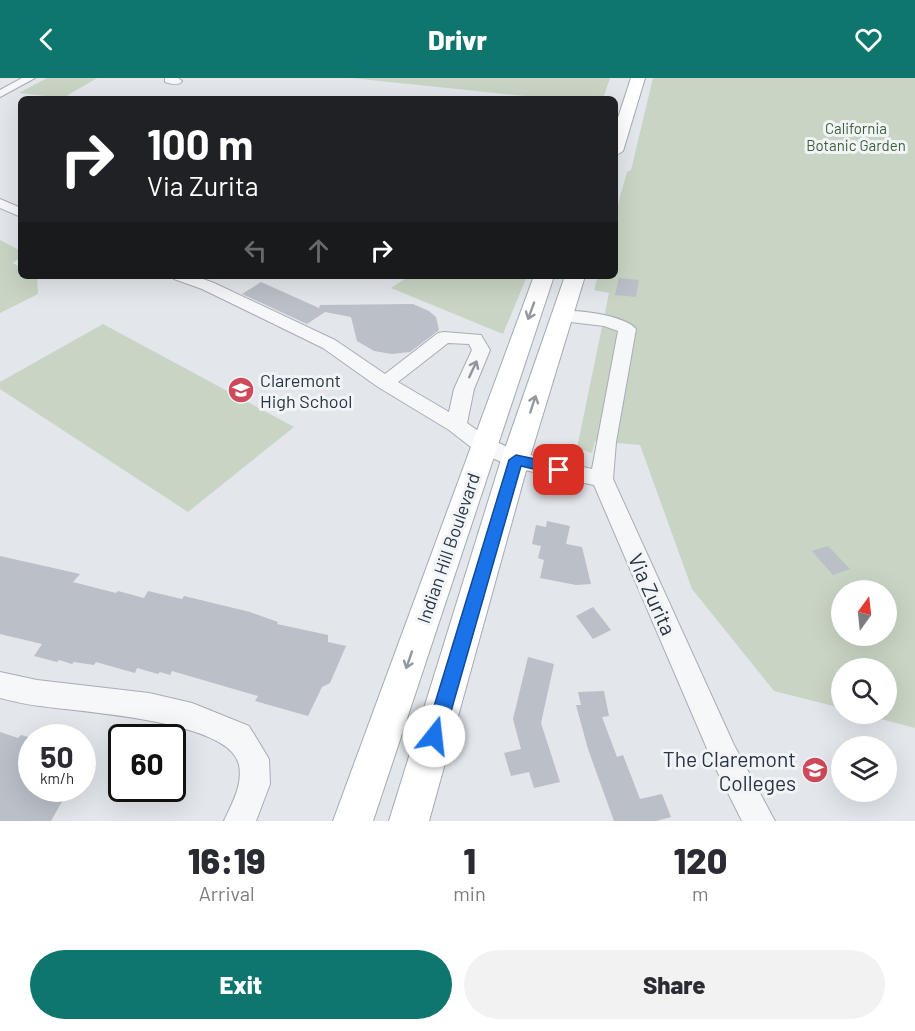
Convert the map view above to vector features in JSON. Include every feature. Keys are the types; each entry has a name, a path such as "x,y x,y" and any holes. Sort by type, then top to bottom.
{"main road":[{"path":"618,141 638,78"},
{"name":"Indian Hill Boulevard","path":"353,821 543,279"},
{"name":"Indian Hill Boulevard","path":"410,821 516,460 574,279"}],"street":[{"path":"0,94 30,78"},
{"path":"0,203 18,212"},
{"path":"188,279 208,286 330,344 385,383 456,425 483,446 516,460 602,479 606,442 627,329 613,324 562,316"},
{"path":"385,383 444,337 475,339 481,350 464,389 456,425"},
{"name":"Via Zurita","path":"602,479 724,755 759,821"},
{"path":"0,685 37,693 149,706 192,717 239,736 254,759 255,784 240,821"}],"green space":[{"path":"47,78 97,78 66,96 19,93"},
{"path":"351,78 610,78 604,96 525,96"},
{"name":"California Botanic Garden","path":"653,78 915,78 915,728 897,723 897,658 831,658 831,705 774,691 692,589 640,445 595,441 592,453 577,448 609,293 594,290 597,279 618,279 618,204 627,172 631,170"},
{"path":"0,240 18,249 18,260 12,263 18,266 18,279 37,279 38,294 0,313"},
{"path":"404,279 526,279 503,334 391,288"},
{"path":"103,324 294,427 188,512 0,389 0,382"}],"building":[{"path":"619,278 639,280 636,297 615,295"},
{"path":"261,282 319,308 320,305 413,304 436,317 439,330 410,352 392,354 374,351 357,341 351,317 325,312 307,324 242,294"},
{"path":"547,521 570,526 566,544 582,547 591,584 576,585 540,578 544,560 538,558 541,546 532,544 536,525 546,527"},
{"path":"828,546 850,569 833,575 812,551"},
{"path":"0,556 80,574 73,582 116,593 118,591 144,598 148,591 182,599 184,596 250,612 278,622 277,624 328,635 328,642 346,646 330,683 322,687 308,716 255,701 258,696 172,671 170,675 160,672 158,674 137,668 135,673 96,662 94,665 74,662 72,664 59,660 57,662 34,656 42,644 0,634"},
{"path":"593,607 611,630 593,639 576,616"},
{"path":"528,657 554,664 541,723 560,782 534,788 529,772 511,776 504,753 521,749 513,719"},
{"path":"604,691 609,716 602,717 617,757 623,755 640,799 662,794 671,817 656,821 614,821 588,749 576,705 581,705 578,692"},
{"path":"0,732 18,738 18,802 62,802 51,821 0,821"}],"place":[{"name":"Claremont High School","path":"241,390"},
{"name":"The Claremont Colleges","path":"815,770"}],"route":[{"path":"434,736 516,460 559,470"}]}
